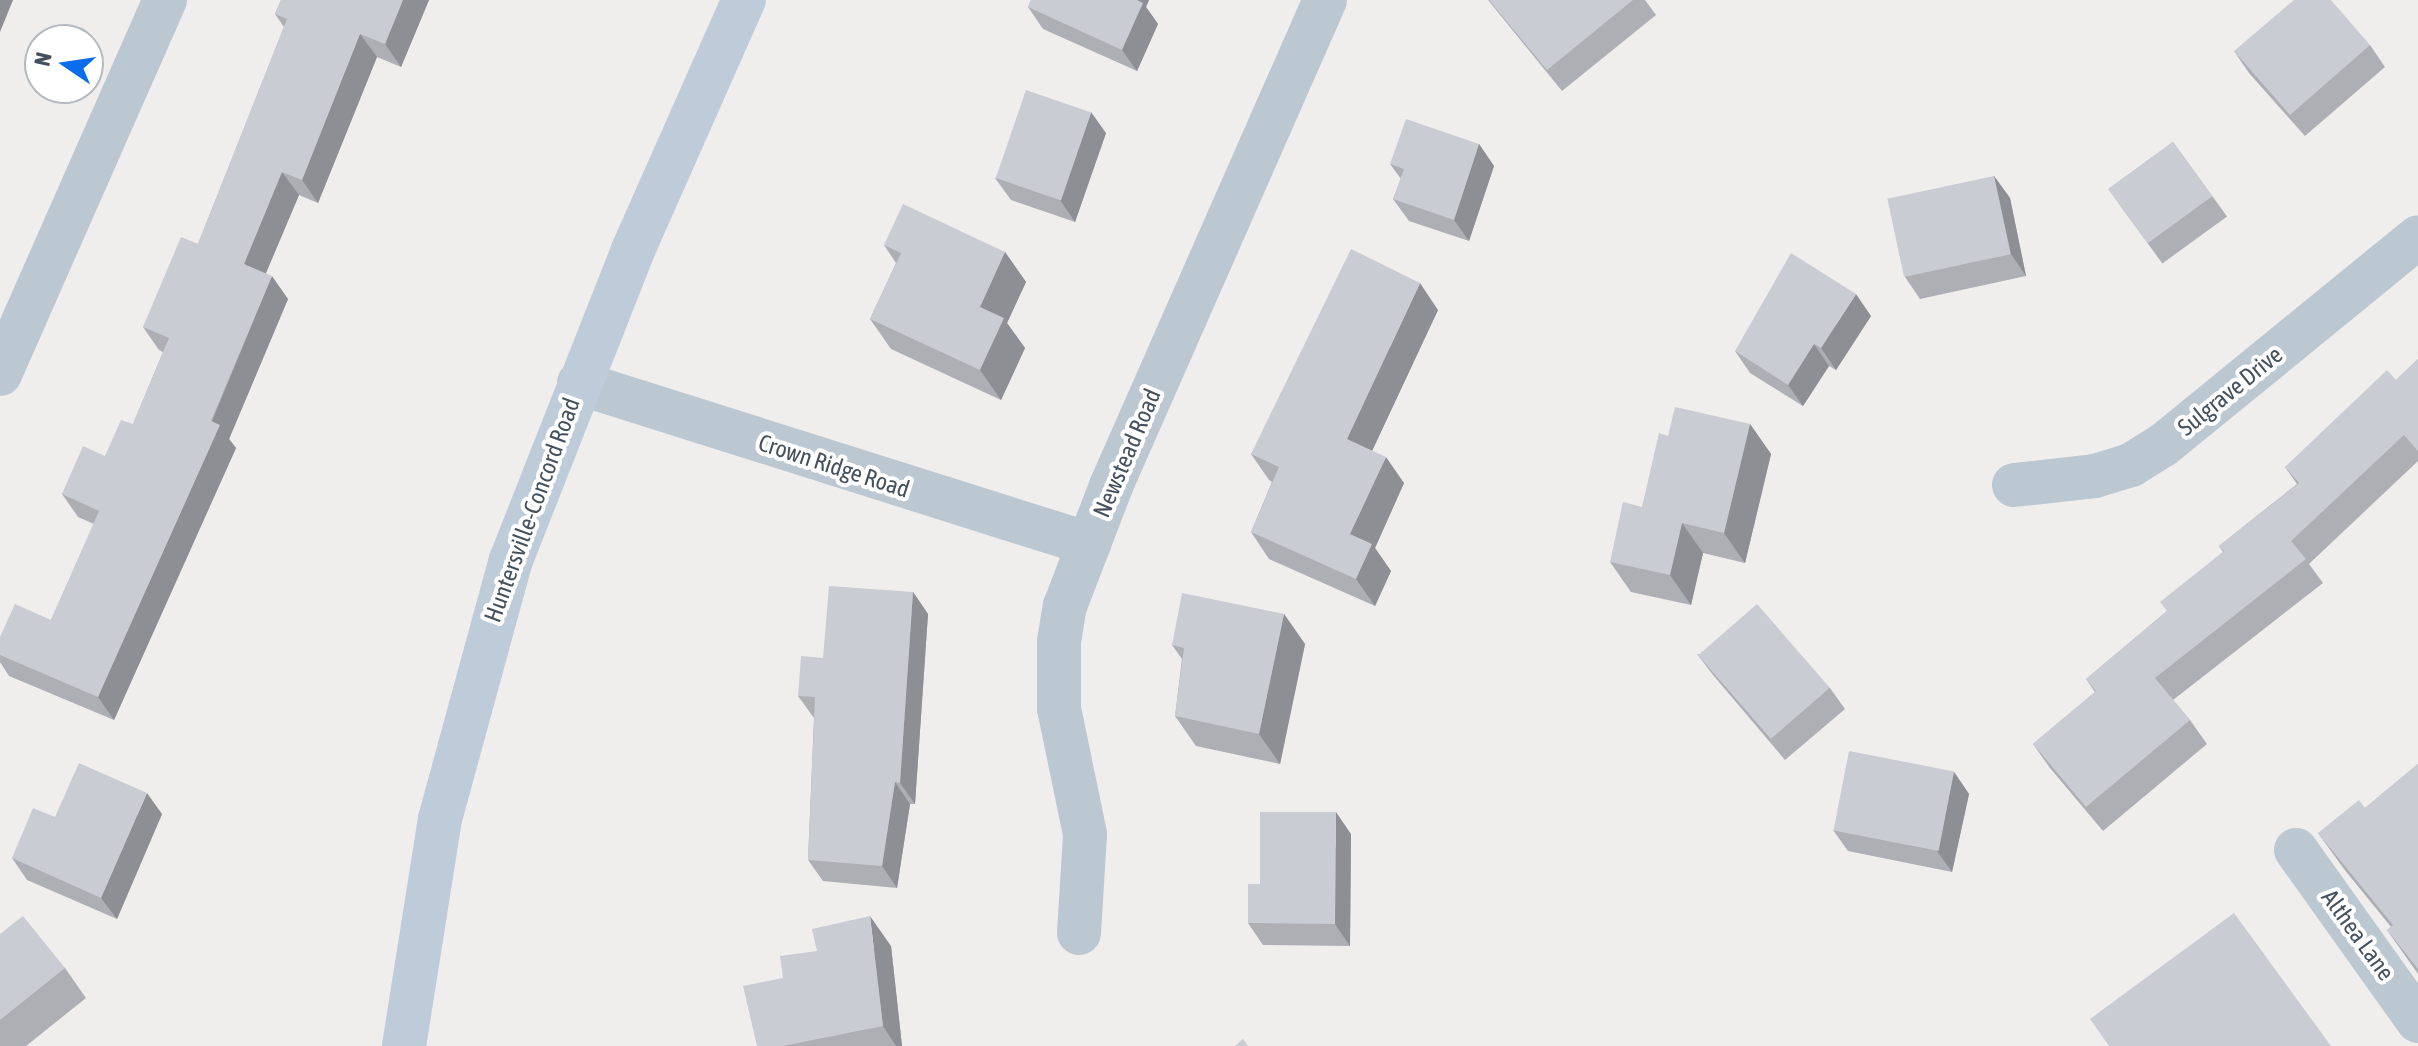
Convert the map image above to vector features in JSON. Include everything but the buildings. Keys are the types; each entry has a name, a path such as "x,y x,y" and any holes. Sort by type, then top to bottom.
{"main road":[{"name":"Huntersville-Concord Road","path":"404,1046 440,819 486,635 579,383 744,0"}],"street":[{"path":"0,374 165,0"},
{"name":"Newstead Road","path":"1079,933 1085,834 1059,709 1059,642 1065,606 1325,0"},
{"name":"Sulgrave Drive","path":"2014,485 2095,476 2131,465 2162,446 2418,237"},
{"name":"Crown Ridge Road","path":"579,383 1089,544"},
{"name":"Althea Lane","path":"2296,850 2418,1021"}]}
